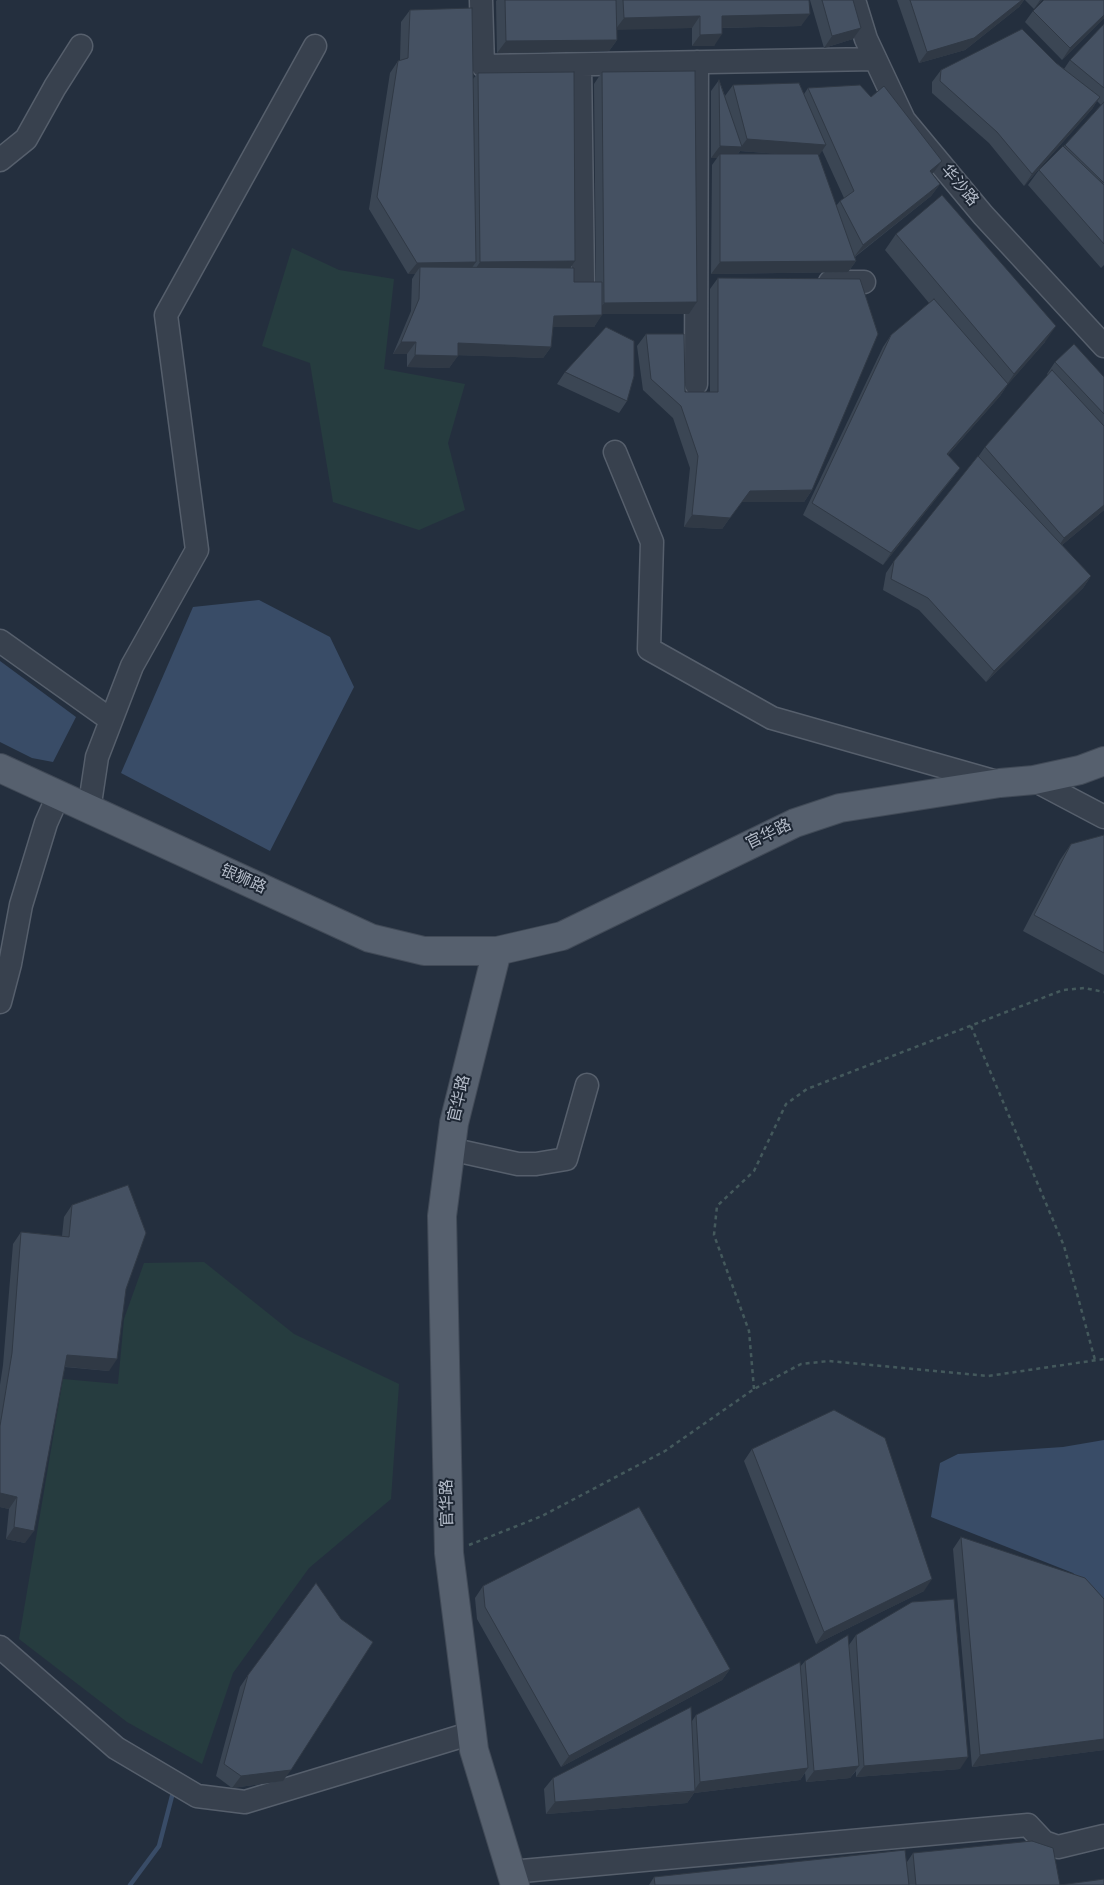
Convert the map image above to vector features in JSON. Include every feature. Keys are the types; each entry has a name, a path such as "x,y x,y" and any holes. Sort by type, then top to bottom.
{"main road":[{"name":"官华路","path":"513,1878 474,1750 449,1553 442,1216 454,1123 497,951 562,936 795,823 840,808 1000,783 1034,780 1080,770 1104,761"},
{"name":"银狮路","path":"0,768 370,938 424,951 497,951"}],"street":[{"path":"481,0 483,66 875,59"},
{"name":"华沙路","path":"854,0 866,39 904,120 983,215 1101,338"},
{"path":"0,160 26,139 54,87 81,46"},
{"path":"89,810 97,758 132,666 197,550 166,315 315,46"},
{"path":"696,384 706,283 697,62"},
{"path":"580,65 583,282"},
{"path":"805,282 864,282"},
{"path":"615,452 652,542 649,649 772,718 1000,783"},
{"path":"0,641 111,720"},
{"path":"1034,780 1104,817"},
{"path":"0,1002 10,964 21,905 46,823 58,796"},
{"path":"450,1149 518,1164 536,1164 566,1159 586,1085"},
{"path":"0,1647 116,1748 197,1796 245,1802 472,1733"},
{"path":"513,1878 1028,1825 1044,1842 1058,1847 1104,1836"}],"path":[{"path":"754,1389 749,1331 714,1235 716,1206 754,1170 786,1104 806,1089 1063,990 1084,988 1104,992"},
{"path":"971,1026 1064,1246 1095,1360"},
{"path":"449,1553 542,1516 665,1451 754,1389 800,1364 829,1361 988,1376 1104,1359"}],"green space":[{"path":"292,248 339,270 394,279 384,369 465,384 448,443 465,510 419,530 333,502 310,363 262,346"},
{"path":"204,1262 294,1334 399,1384 391,1499 309,1568 233,1673 202,1764 127,1722 19,1639 63,1379 118,1384 124,1319 144,1263"}],"water":[{"path":"259,600 330,637 354,687 270,851 121,773 193,607"},
{"path":"0,661 76,717 53,762 32,758 0,742"},
{"path":"1104,1440 1104,1606 1073,1573 931,1517 940,1463 958,1454 1063,1447"}],"building":[{"path":"505,0 616,0 617,40 506,41"},
{"path":"623,0 809,0 810,14 722,16 722,34 700,35 700,16 624,18"},
{"path":"822,0 853,0 861,28 832,36"},
{"path":"910,0 1022,0 974,38 927,52"},
{"path":"1044,0 1104,0 1104,15 1070,48 1033,11"},
{"path":"472,8 476,262 417,263 377,197 398,61 408,58 410,10"},
{"path":"1104,24 1104,88 1070,60"},
{"path":"1022,29 1056,63 1100,97 1032,174 997,132 940,81 941,70"},
{"path":"695,71 697,302 604,303 602,72"},
{"path":"574,72 575,261 480,262 478,73"},
{"path":"719,80 742,147 720,146"},
{"path":"799,83 826,145 747,139 733,85"},
{"path":"860,85 871,97 884,86 942,161 930,171 940,184 863,245 840,201 854,191 808,88"},
{"path":"1104,102 1104,183 1065,145"},
{"path":"1063,146 1104,185 1104,244 1039,170"},
{"path":"720,154 818,154 856,261 720,262"},
{"path":"942,195 1056,326 1014,374 896,234"},
{"path":"420,267 574,268 574,282 602,282 602,315 554,316 551,347 458,343 458,356 415,355 416,342 401,342 419,299"},
{"path":"718,278 860,279 878,334 812,490 750,491 730,518 692,515 698,456 681,406 651,379 646,334 684,334 685,392 718,392"},
{"path":"934,299 1008,384 947,454 960,468 891,553 812,503 891,335"},
{"path":"606,327 634,341 634,376 627,401 565,372"},
{"path":"1074,344 1104,377 1104,414 1055,362"},
{"path":"1052,370 1104,426 1104,505 1064,538 985,447"},
{"path":"978,456 1091,576 994,671 928,598 891,579 894,561"},
{"path":"1104,835 1104,953 1034,915 1071,844"},
{"path":"128,1185 146,1233 126,1289 117,1359 67,1355 34,1531 14,1527 17,1497 0,1493 0,1426 12,1353 21,1232 69,1237 72,1205"},
{"path":"834,1410 885,1438 932,1579 824,1632 752,1449"},
{"path":"639,1507 730,1669 569,1756 485,1607 483,1586"},
{"path":"961,1537 1085,1578 1104,1599 1104,1739 980,1755"},
{"path":"316,1583 341,1619 373,1642 291,1770 241,1776 224,1764 248,1675"},
{"path":"954,1599 968,1757 864,1766 856,1635 912,1602"},
{"path":"848,1635 859,1766 814,1771 805,1661"},
{"path":"800,1662 808,1768 700,1782 696,1715"},
{"path":"691,1707 695,1791 555,1802 553,1778"},
{"path":"1032,1841 1053,1848 1060,1885 916,1885 913,1853"},
{"path":"905,1850 909,1885 655,1885 654,1877"},
{"path":"1104,1879 1104,1885 1060,1885"}],"waterway":[{"path":"130,1885 159,1846 172,1796"}]}
